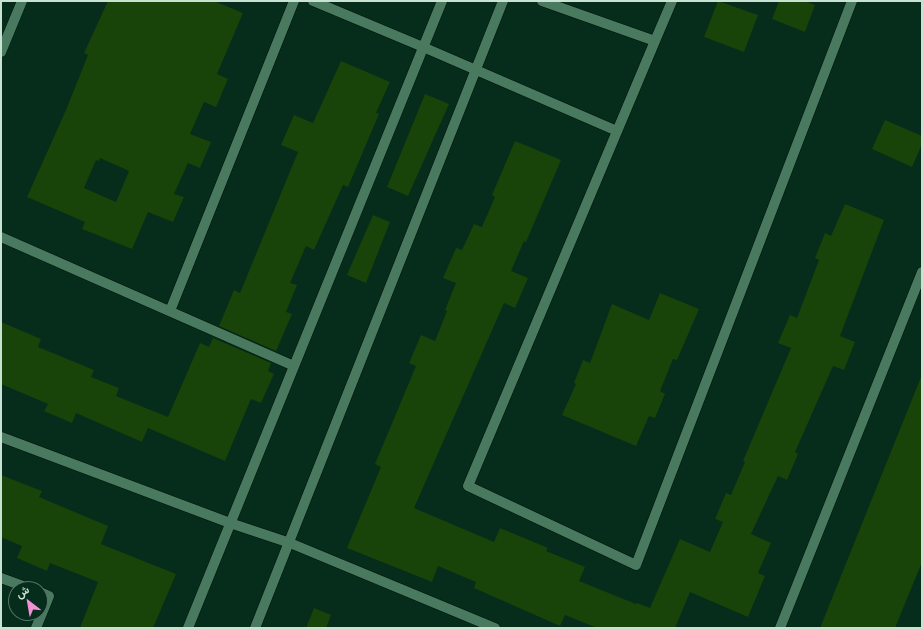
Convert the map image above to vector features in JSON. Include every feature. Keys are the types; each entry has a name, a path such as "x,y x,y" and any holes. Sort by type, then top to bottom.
{"street":[{"path":"1,52 22,1"},
{"path":"170,311 294,1"},
{"path":"313,1 424,47 617,131"},
{"path":"188,628 442,1"},
{"path":"255,628 290,544 503,1"},
{"path":"542,1 655,41"},
{"path":"672,1 468,486 636,565 852,1"},
{"path":"1,237 294,366"},
{"path":"780,628 922,272"},
{"path":"1,437 290,544 495,628"}],"building":[{"path":"108,1 214,1 243,13 217,74 228,79 216,107 204,102 190,134 211,142 200,168 188,163 174,194 184,197 173,222 148,212 132,249 82,229 85,222 27,197 66,110 88,55 84,53","holes":["100,158 129,171 116,202 84,188 96,160 99,161"]},
{"path":"718,1 758,15 744,52 704,37"},
{"path":"779,1 805,1 815,5 805,32 772,19"},
{"path":"341,61 390,82 376,113 379,114 348,187 343,185 314,250 306,246 290,283 297,285 286,312 292,314 276,351 219,326 234,290 240,293 298,152 281,145 294,115 313,123"},
{"path":"425,94 449,104 408,196 387,187"},
{"path":"885,120 922,136 922,144 912,167 872,149"},
{"path":"515,141 561,160 526,242 524,241 511,271 528,278 515,308 504,303 414,508 494,542 500,528 548,548 546,551 585,567 579,581 636,604 637,603 650,608 680,539 710,552 723,522 715,519 726,493 731,495 745,462 743,461 791,348 778,343 790,315 797,318 819,260 815,258 825,233 831,236 845,204 884,220 840,336 855,342 844,370 833,366 795,452 798,454 787,480 778,476 751,534 771,543 758,573 765,576 748,617 690,592 675,628 597,628 565,615 560,626 474,588 476,582 438,566 432,582 347,548 381,467 375,464 416,366 409,363 421,335 435,341 447,311 445,310 456,283 443,278 456,248 462,250 474,224 482,227 495,197 492,195"},
{"path":"373,215 390,222 366,283 347,275"},
{"path":"660,293 699,309 677,360 673,359 660,391 665,394 655,418 649,416 636,446 562,415 576,384 574,383 583,360 590,363 612,304 649,320"},
{"path":"1,322 41,339 38,347 94,370 91,377 119,388 116,396 168,417 200,343 209,347 213,338 271,363 268,371 274,374 261,403 251,399 225,461 148,428 142,442 76,413 72,423 44,411 48,404 1,384"},
{"path":"921,377 922,562 895,628 820,628"},
{"path":"1,475 42,491 39,497 108,526 101,544 176,574 153,628 80,628 98,582 50,563 47,571 17,558 22,546 1,537"},
{"path":"314,608 331,615 326,628 306,628"}]}
